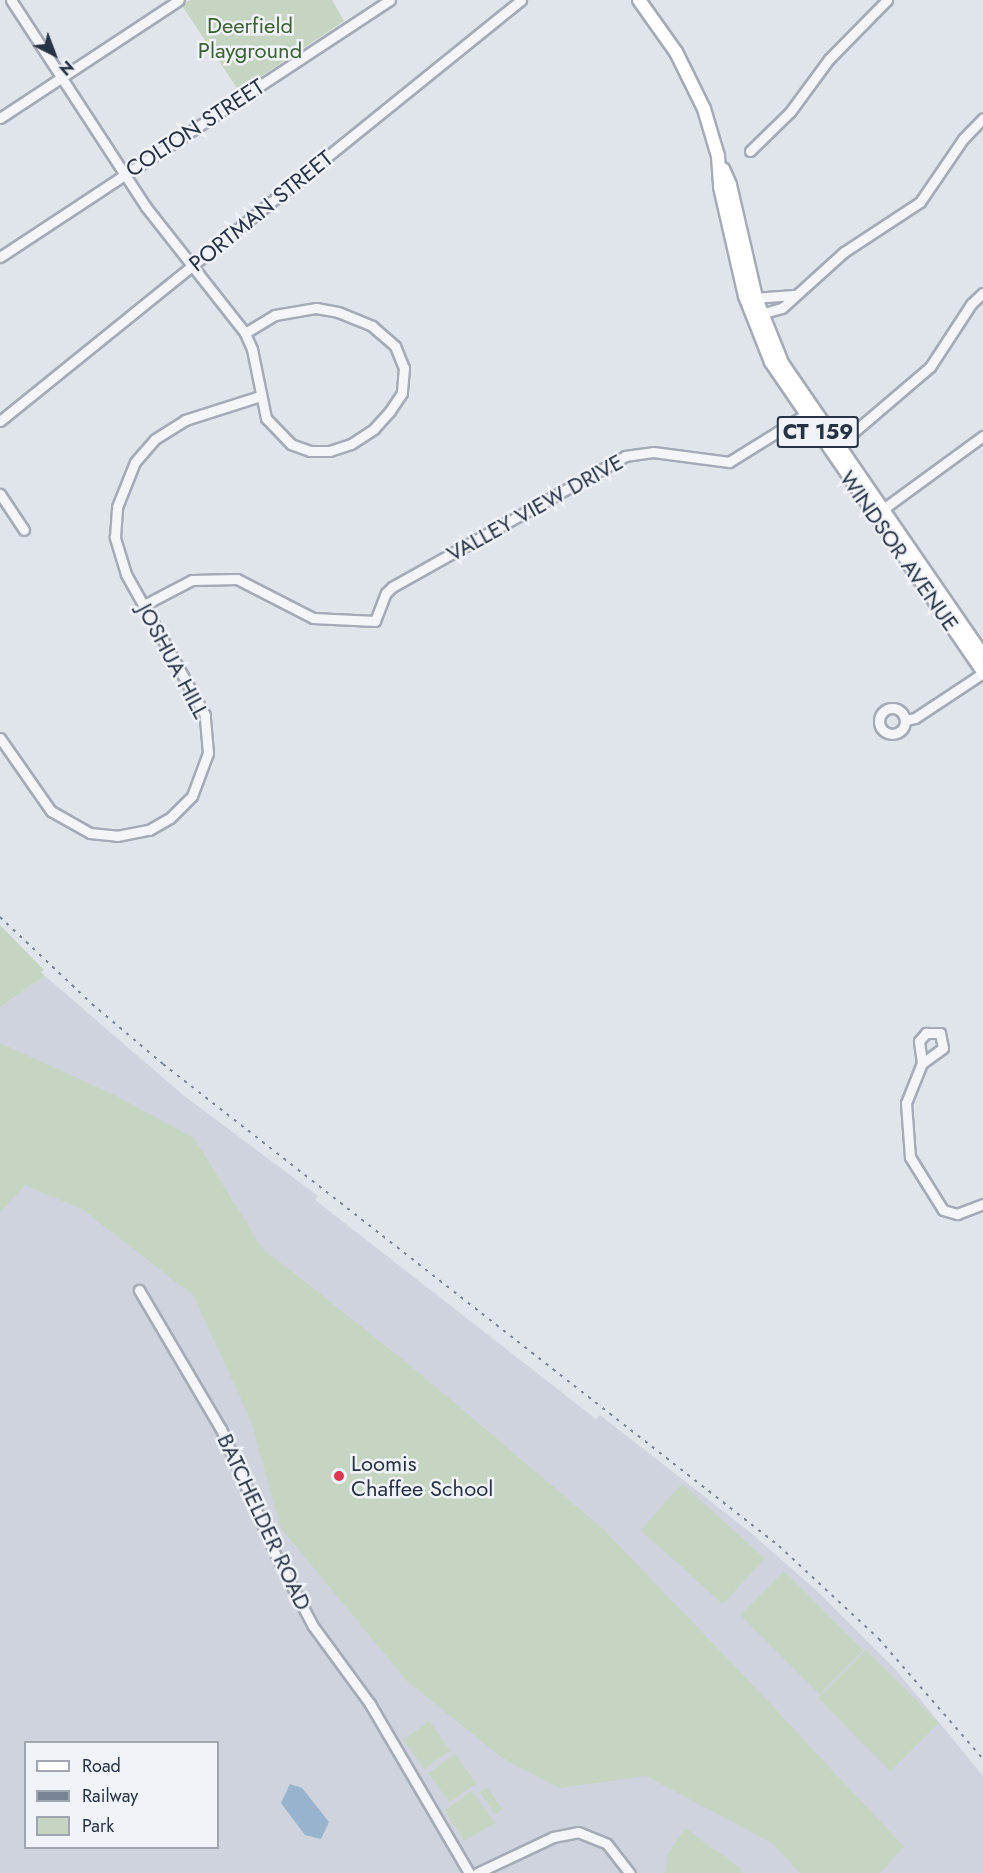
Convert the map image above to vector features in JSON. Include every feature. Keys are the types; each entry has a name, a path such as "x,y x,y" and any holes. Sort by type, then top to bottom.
{"main road":[{"name":"WINDSOR AVENUE","path":"639,0 671,43 692,81 709,122 720,162 720,187 750,297 771,362 810,412 983,655"},
{"name":"WINDSOR AVENUE","path":"879,512 983,673"}],"street":[{"path":"11,0 125,174 245,333 252,349 266,418 291,444 310,451 330,451 351,444 374,429 402,393 403,359 372,326 327,310 294,310 245,333"},
{"path":"0,118 178,0"},
{"name":"COLTON STREET","path":"0,256 390,0"},
{"name":"PORTMAN STREET","path":"0,421 521,0"},
{"path":"750,151 790,112 829,60 886,0"},
{"path":"756,315 782,308 844,252 920,202 963,139 983,118"},
{"path":"834,448 930,367 983,293"},
{"path":"750,297 794,295"},
{"name":"JOSHUA HILL","path":"0,738 41,801 70,825 90,833 128,835 149,830 178,812 202,775 207,726 190,684 126,574 115,537 117,507 131,470 156,439 185,420 260,396"},
{"name":"VALLEY VIEW DRIVE","path":"144,605 192,580 237,579 262,589 307,616 375,621 386,593 392,587 625,456 653,452 729,462 810,412"},
{"path":"879,512 983,436"},
{"path":"0,494 24,530"},
{"path":"905,720 915,718 983,673"},
{"path":"922,1063 906,1104 910,1156 943,1210 957,1214 983,1204"},
{"name":"BATCHELDER ROAD","path":"139,1290 222,1429 274,1554 313,1626 369,1704 469,1873"},
{"path":"477,1873 553,1837 578,1832 607,1844 630,1873"}],"shaded area":[{"name":"Loomis Chaffee School","path":"45,976 183,1095 318,1196 315,1200 596,1419 600,1415 751,1533 817,1591 896,1670 983,1776 983,1873 0,1873 0,1007"}],"green space":[{"name":"Deerfield Playground","path":"191,0 332,0 344,21 239,91 181,4"},
{"path":"0,925 44,970 41,972 45,976 0,1007"},
{"path":"0,1043 112,1094 194,1138 262,1248 412,1367 603,1529 904,1847 880,1873 800,1873 772,1843 646,1776 559,1788 501,1757 406,1680 281,1528 251,1421 194,1296 82,1209 25,1185 0,1212"},
{"path":"682,1484 764,1558 723,1604 641,1530"},
{"path":"784,1571 863,1650 819,1694 740,1615"},
{"path":"866,1650 939,1723 891,1771 818,1698"},
{"path":"429,1721 450,1750 424,1769 403,1740"},
{"path":"455,1754 476,1783 449,1803 428,1773"},
{"path":"487,1787 502,1809 495,1814 480,1792"},
{"path":"472,1791 495,1823 464,1841 445,1810"},
{"path":"685,1828 740,1868 741,1873 666,1873 667,1855"}],"water":[{"path":"290,1784 302,1788 329,1822 321,1839 305,1835 281,1803"}],"railway":[{"path":"0,917 92,1004 163,1064 779,1546 879,1639 983,1759"}],"place":[{"name":"Loomis Chaffee School","path":"339,1476"}]}
